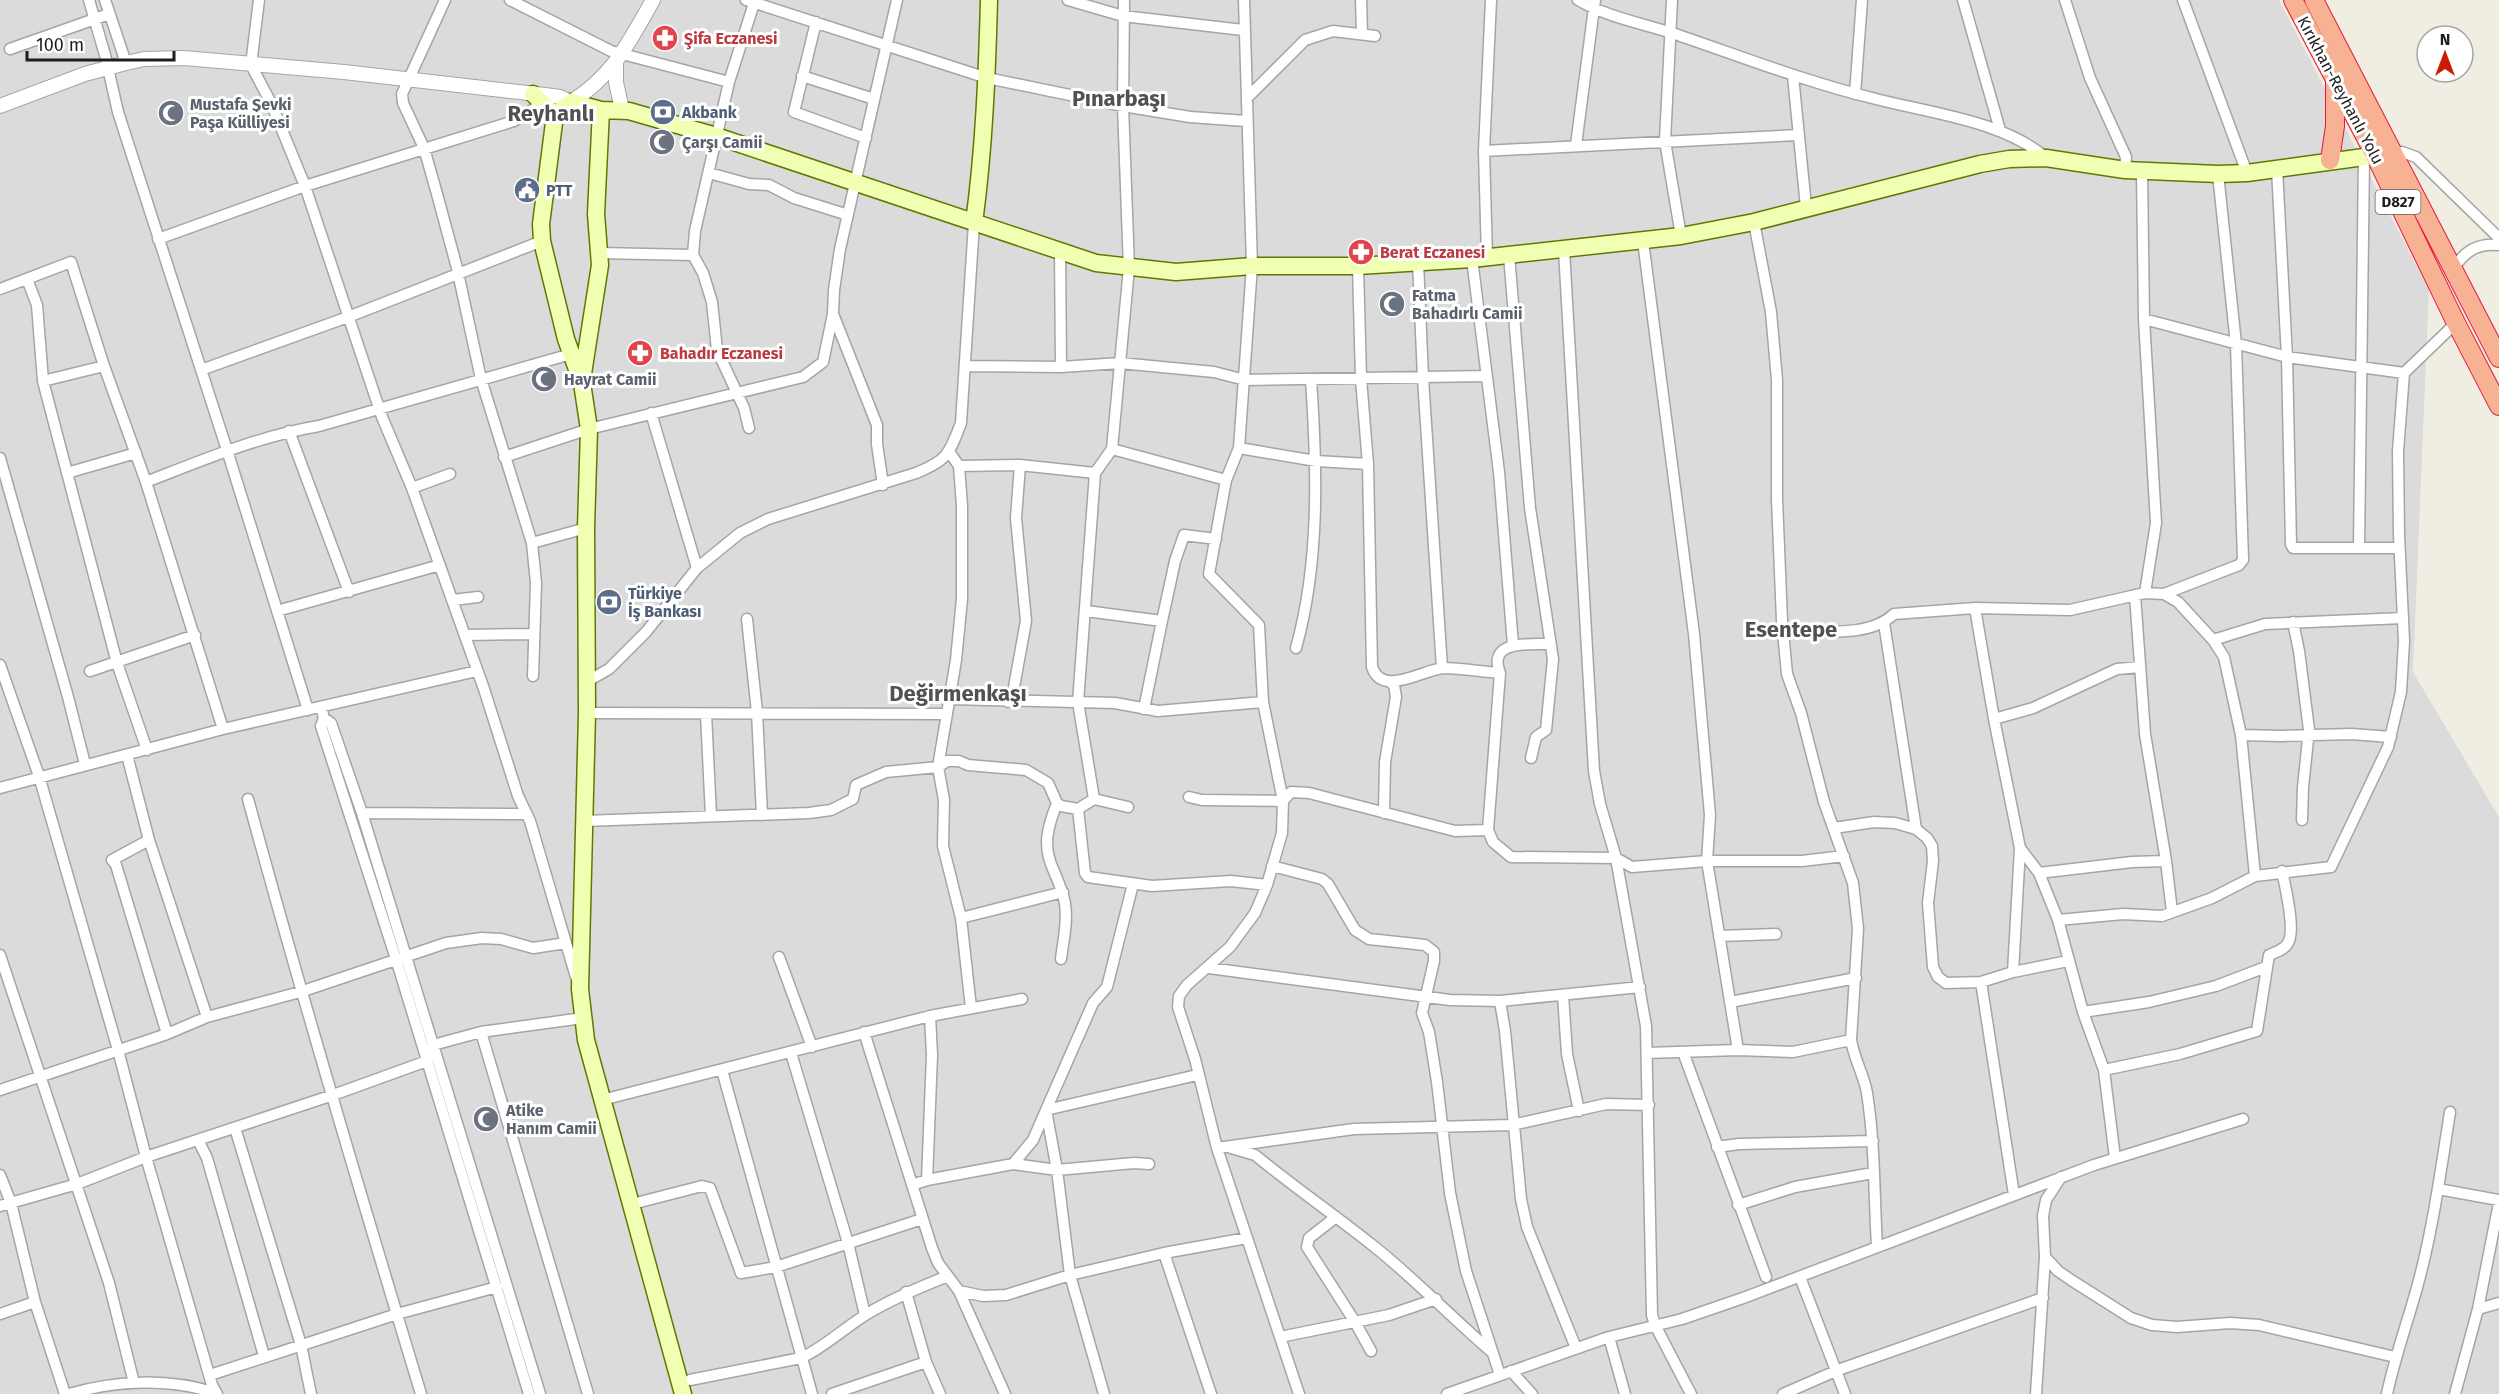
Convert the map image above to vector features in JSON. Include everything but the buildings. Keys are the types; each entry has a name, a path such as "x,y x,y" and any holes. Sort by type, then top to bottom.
{"highway":[{"name":"Kırıkhan-Reyhanlı Yolu","path":"2294,0 2378,155 2453,269 2499,358"},
{"name":"Kırıkhan-Reyhanlı Yolu","path":"2314,0 2378,155 2456,323 2499,406"},
{"path":"2330,160 2335,126 2335,79"}],"main road":[{"path":"974,223 980,180 987,78 989,0"},
{"path":"689,1389 640,1202 586,1040 580,989 587,712 586,528 589,429 582,384 571,354 542,241 544,104 571,102 601,110 622,110 716,136 1096,262 1129,268 1176,272 1252,266 1358,266 1480,258 1681,237 1754,222 1980,164 2009,159 2046,158 2125,170 2218,174 2247,173 2378,155"},
{"path":"582,384 587,335 598,280 599,253 596,214 601,110"},
{"path":"580,989 607,1099 689,1389"}],"street":[{"path":"89,0 118,112 228,450 308,710"},
{"path":"105,0 126,63"},
{"path":"259,0 251,65 271,103 305,186 380,409 453,600 518,796 527,814 580,989"},
{"path":"445,0 407,80 402,94 403,103 424,148 458,272 481,379 532,543 536,584 533,676"},
{"path":"510,0 611,51 619,58 729,82"},
{"path":"158,239 305,186 514,121 560,97 571,102 587,91 619,58 652,0"},
{"path":"504,457 589,429 803,377 823,362 833,314 840,249 897,0"},
{"path":"1068,0 1124,16 1243,30"},
{"path":"1094,799 1078,702 1095,473 1112,449 1129,268 1123,106 1124,0"},
{"path":"1244,0 1243,30 1252,266 1239,448 1226,480 1209,574 1259,625 1263,702 1283,801 1282,833 1267,885 1255,913 1230,947 1187,986 1179,996 1178,1007 1195,1059 1197,1075 1222,1147 1247,1238 1299,1394"},
{"path":"1361,0 1362,33"},
{"path":"1491,0 1480,258 1485,376 1499,472 1513,645"},
{"path":"1578,0 1793,76 2000,130 2034,147 2046,158"},
{"path":"1672,0 1665,141 1681,237"},
{"path":"1855,94 1862,0"},
{"path":"1963,0 2000,130"},
{"path":"2065,0 2090,78 2126,158 2125,170"},
{"path":"2183,0 2247,173"},
{"path":"748,428 744,408 717,350 712,302 703,273 693,255 695,231 716,136 752,1 987,78 1123,106 1190,117 1246,122"},
{"path":"1576,145 1594,5"},
{"path":"10,48 109,14"},
{"path":"816,22 794,112 866,138"},
{"path":"1247,98 1305,40 1333,31 1375,36"},
{"path":"0,106 126,63 144,59 184,58 407,80 544,104"},
{"path":"619,58 616,82 622,110"},
{"path":"802,76 874,99"},
{"path":"1793,76 1806,207"},
{"path":"1484,151 1798,135"},
{"path":"2359,547 2362,368 2378,155 2402,152 2416,157 2499,238"},
{"path":"2277,169 2287,357 2291,544 2293,548 2301,549 2399,548"},
{"path":"2142,171 2144,319 2156,523 2140,594 2140,667 2145,734 2172,912"},
{"path":"709,173 749,184 769,185 794,198 848,215"},
{"path":"1784,632 1853,630 1884,623 1894,614 1975,608 2070,610 2140,594 2164,594 2239,565 2243,561 2236,345 2218,174"},
{"path":"1754,222 1771,312 1777,380 1777,499 1787,674 1801,713 1824,802 1853,883 1858,929 1851,1040 1853,1055 1867,1090 1873,1141 1876,1248"},
{"path":"586,682 609,669 646,632 697,568 740,533 768,519 883,485 936,465 950,453 961,423 967,366 974,223"},
{"path":"201,370 348,317 542,241"},
{"path":"1643,241 1694,634 1710,814 1707,861 1738,1050"},
{"path":"2453,269 2463,255 2473,248 2485,244 2499,245"},
{"path":"1060,249 1061,367"},
{"path":"1564,250 1594,771 1600,804 1616,858 1646,1026 1651,1303 1655,1325 1691,1394"},
{"path":"599,253 693,255"},
{"path":"1509,255 1530,508 1552,659 1546,730 1536,737 1531,758"},
{"path":"0,289 71,262 104,366 146,482 223,729"},
{"path":"1418,262 1423,378 1442,668"},
{"path":"1358,266 1360,379 1368,464 1372,667 1374,674 1394,685 1396,697 1384,762 1384,813"},
{"path":"27,279 37,305 43,381 117,663 147,750"},
{"path":"833,314 877,425 877,444 883,485"},
{"path":"2144,319 2287,357 2404,373"},
{"path":"2058,920 2123,914 2162,916 2212,898 2255,876 2331,867 2391,737 2401,692 2404,641 2399,548 2398,450 2404,373 2456,323"},
{"path":"146,482 228,450 289,431 319,426 571,354"},
{"path":"967,366 1061,367 1120,363 1214,372 1245,380 1485,376"},
{"path":"43,381 104,366"},
{"path":"1296,648 1309,589 1316,460 1311,379"},
{"path":"651,414 697,568"},
{"path":"289,431 349,592"},
{"path":"1239,448 1316,460 1368,464"},
{"path":"1112,449 1226,480"},
{"path":"67,473 135,453"},
{"path":"950,453 959,466 962,506 962,599 950,699 938,767 944,800 943,846 961,918 971,1008"},
{"path":"0,458 85,764"},
{"path":"959,466 1020,465 1095,473"},
{"path":"1008,702 1012,698 1026,621 1016,518 1020,465"},
{"path":"412,488 450,474"},
{"path":"532,543 586,528"},
{"path":"1144,709 1162,621 1184,535 1216,539"},
{"path":"277,611 440,565"},
{"path":"2164,594 2178,602 2213,640 2224,657 2241,735 2255,876"},
{"path":"453,600 478,597"},
{"path":"1975,608 2020,848 2013,972"},
{"path":"1086,611 1162,621"},
{"path":"747,618 757,712 762,815"},
{"path":"2213,640 2265,624 2403,618"},
{"path":"2293,622 2308,721 2302,820"},
{"path":"1884,623 1916,829"},
{"path":"465,635 533,634"},
{"path":"90,671 195,635"},
{"path":"1549,644 1513,645 1499,655 1496,664 1500,673 1488,830 1493,842 1511,857 1616,858 1632,867 1707,861 1802,861 1844,856"},
{"path":"0,665 39,776 118,1050 146,1157 217,1393"},
{"path":"1994,719 2033,708 2117,669 2140,667"},
{"path":"1389,681 1409,678 1442,668 1500,673"},
{"path":"0,788 223,729 308,710 322,713 477,671"},
{"path":"950,699 1115,703 1144,709 1171,711 1263,702"},
{"path":"587,712 946,714"},
{"path":"322,713 331,723 362,813 427,1060 529,1394"},
{"path":"322,713 321,726 433,1045 540,1394"},
{"path":"706,714 711,816"},
{"path":"2241,735 2351,734 2391,737"},
{"path":"127,755 148,840 207,1017"},
{"path":"584,821 762,815 831,810 853,799 856,785 886,772 938,767 947,761 1026,770 1048,783 1057,803 1061,806 1078,809 1094,799 1128,807"},
{"path":"1189,797 1202,800 1283,801 1291,792 1309,793 1455,831 1488,830"},
{"path":"248,799 300,992 333,1095 421,1394"},
{"path":"1057,803 1047,830 1046,847 1051,867 1063,892 1066,908 1061,959"},
{"path":"1078,809 1085,873 1088,877 1152,886 1231,881 1267,885"},
{"path":"362,813 527,814"},
{"path":"1834,828 1874,822 1895,823 1916,829 1927,838 1932,846 1933,861 1928,903 1933,967 1938,977 1946,983 1981,982 2013,972 2068,961"},
{"path":"148,840 112,860 116,865 166,1034"},
{"path":"2020,848 2039,873 2058,920 2083,1012 2104,1070 2115,1158"},
{"path":"2039,873 2132,862 2166,861"},
{"path":"1272,866 1322,879 1328,884 1355,930 1361,936 1430,948 1434,952 1422,1013 1429,1032 1444,1126 1450,1193 1466,1271 1500,1375"},
{"path":"2104,1070 2180,1054 2257,1031 2269,956 2282,950 2290,942 2282,871"},
{"path":"1013,1164 1033,1140 1093,1003 1107,987 1133,884"},
{"path":"961,918 1063,892"},
{"path":"1719,936 1776,934"},
{"path":"0,1090 166,1034 207,1017 300,992 447,943 482,938 501,939 533,948 566,942"},
{"path":"0,955 5,989 40,1078 109,1283 134,1383"},
{"path":"779,957 812,1047"},
{"path":"2083,1012 2149,1002 2205,989 2266,967"},
{"path":"1209,968 1450,1000 1500,1001 1640,987"},
{"path":"1730,1002 1856,978"},
{"path":"1981,982 2014,1195"},
{"path":"1563,995 1567,1054 1579,1111"},
{"path":"607,1099 930,1016 1022,999"},
{"path":"1500,1001 1505,1031 1512,1125 1521,1199 1527,1227 1576,1348"},
{"path":"927,1180 932,1055 930,1016"},
{"path":"433,1045 481,1032 584,1018"},
{"path":"481,1032 588,1394"},
{"path":"864,1032 922,1220 938,1263 959,1291 1005,1394"},
{"path":"1647,1053 1738,1050 1793,1052 1851,1040"},
{"path":"6,1205 77,1184 146,1157 333,1095 427,1060 433,1045"},
{"path":"1683,1052 1766,1277"},
{"path":"791,1053 849,1243 865,1315"},
{"path":"722,1071 812,1394"},
{"path":"1046,1110 1197,1075"},
{"path":"1222,1147 1354,1129 1512,1125 1606,1104 1649,1105"},
{"path":"1046,1110 1057,1170 1070,1275 1104,1394"},
{"path":"2387,1394 2395,1358 2418,1283 2438,1189 2450,1112"},
{"path":"1446,1394 1609,1337 1723,1305 2061,1177 2243,1119"},
{"path":"235,1128 301,1345 311,1394"},
{"path":"198,1140 207,1158 264,1356"},
{"path":"1717,1147 1739,1144 1873,1141"},
{"path":"1222,1147 1255,1155 1376,1248 1436,1299 1461,1326 1493,1353"},
{"path":"912,1185 927,1180 1013,1164 1057,1170 1134,1163 1149,1164"},
{"path":"1738,1205 1795,1187 1873,1173"},
{"path":"0,1175 6,1205 35,1302 67,1394 134,1383 175,1383 217,1393"},
{"path":"2036,1394 2045,1257 2043,1216 2046,1200 2061,1177"},
{"path":"640,1202 702,1186 710,1188 741,1273 776,1267 922,1220"},
{"path":"2438,1189 2499,1202 2478,1310 2455,1394"},
{"path":"1336,1217 1309,1239 1307,1247 1371,1351"},
{"path":"959,1291 983,1296 1006,1294 1070,1275 1164,1253 1247,1238"},
{"path":"1164,1253 1211,1394"},
{"path":"2045,1257 2065,1276 2131,1318 2152,1325 2177,1328 2230,1323 2259,1325 2395,1358"},
{"path":"689,1389 801,1358 865,1315 906,1292 948,1276"},
{"path":"1800,1277 1838,1370 1845,1394"},
{"path":"210,1375 397,1314 497,1287"},
{"path":"906,1292 926,1362 940,1394"},
{"path":"1783,1394 1838,1370 2043,1298"},
{"path":"1280,1337 1389,1315 1436,1299"},
{"path":"0,1314 35,1302"},
{"path":"2478,1310 2499,1303"},
{"path":"1609,1337 1624,1394"},
{"path":"832,1394 926,1362"},
{"path":"1511,1371 1532,1394"}],"shaded area":[{"path":"0,0 2279,0 2429,290 2413,672 2499,817 2499,1394 0,1394"}],"place":[{"name":"Şifa Eczanesi","path":"665,38"},
{"name":"Akbank","path":"663,112"},
{"name":"Mustafa Şevki Paşa Külliyesi","path":"171,113"},
{"name":"Çarşı Camii","path":"662,142"},
{"name":"PTT","path":"527,190"},
{"name":"Berat Eczanesi","path":"1361,252"},
{"name":"Fatma Bahadırlı Camii","path":"1392,304"},
{"name":"Bahadır Eczanesi","path":"640,353"},
{"name":"Hayrat Camii","path":"544,379"},
{"name":"Türkiye İş Bankası","path":"609,602"},
{"name":"Atike Hanım Camii","path":"486,1119"}],"district":[{"name":"Pınarbaşı","path":"1119,98"},
{"name":"Reyhanlı","path":"551,113"},
{"name":"Esentepe","path":"1791,629"},
{"name":"Değirmenkaşı","path":"958,693"}]}
